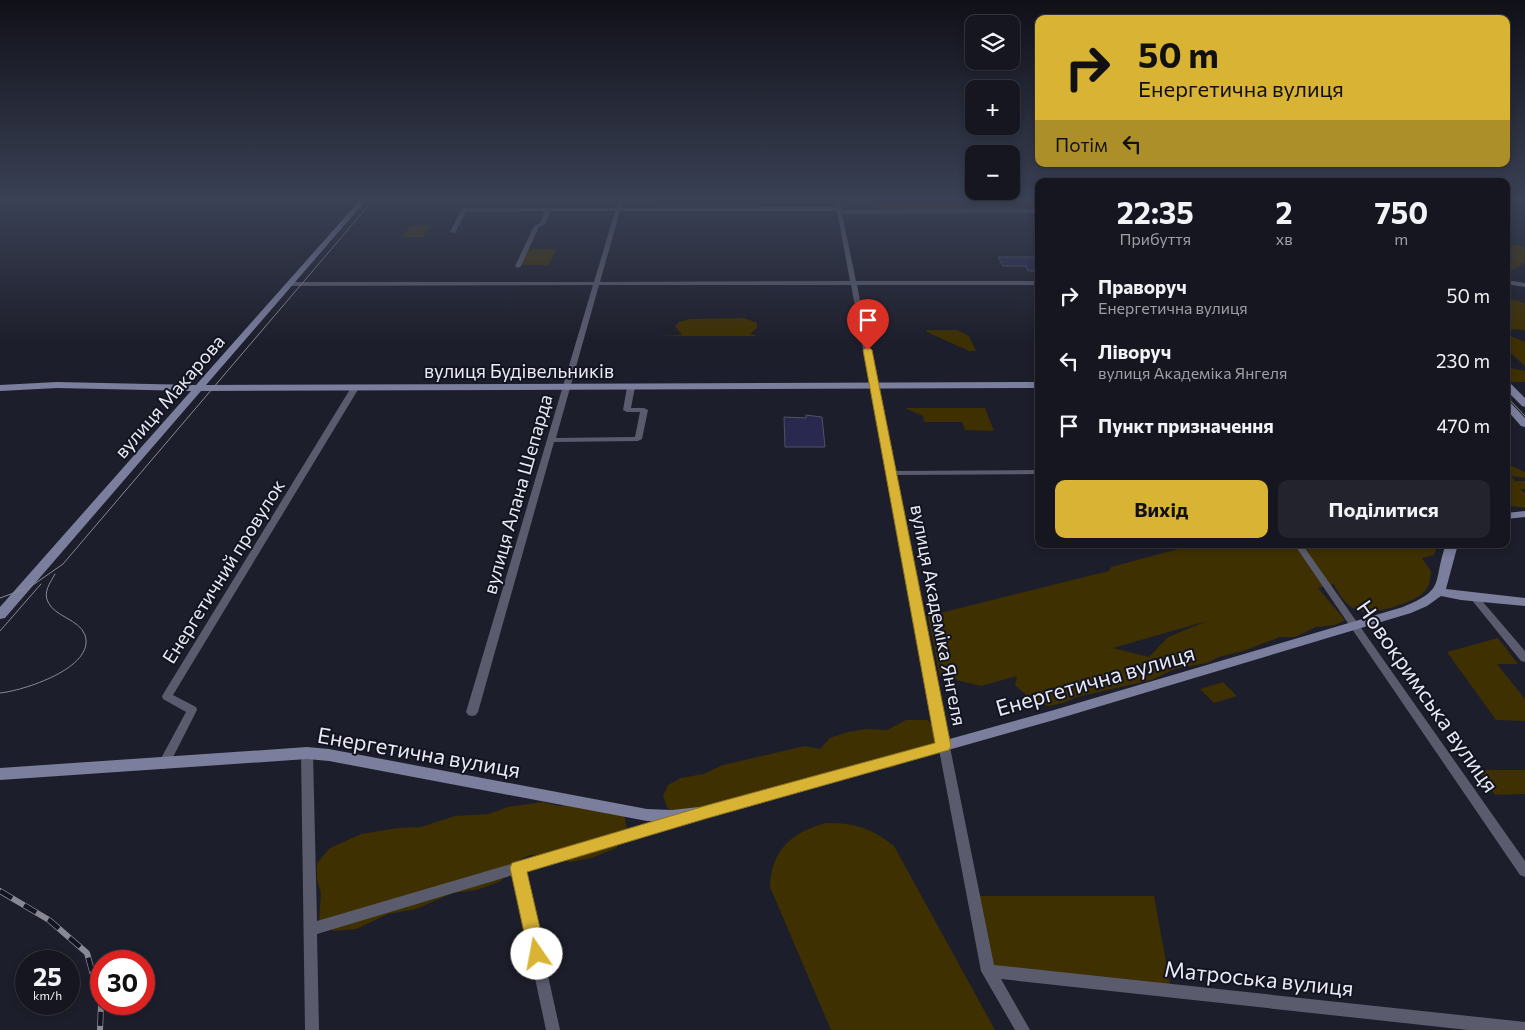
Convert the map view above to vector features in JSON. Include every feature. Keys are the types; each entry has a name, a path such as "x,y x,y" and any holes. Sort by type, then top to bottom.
{"main road":[{"name":"вулиця Макарова","path":"0,615 322,247"},
{"name":"вулиця Будівельників","path":"0,388 57,385 200,388 1035,385"},
{"path":"1510,388 1525,404"},
{"path":"1510,407 1525,424"},
{"path":"1510,516 1525,514"},
{"path":"1451,548 1445,580 1440,592 1474,598 1525,602"},
{"name":"Енергетична вулиця","path":"0,774 307,753 329,755 647,815 672,816 708,812 944,746 1356,626 1417,606 1440,592"}],"street":[{"path":"518,266 527,247"},
{"name":"вулиця Алана Шепарда","path":"472,712 607,247"},
{"name":"вулиця Академіка Янгеля","path":"848,247 988,971 1023,1030"},
{"path":"289,284 1035,283"},
{"path":"1510,283 1525,285"},
{"path":"551,440 638,439 644,410 627,410 631,386"},
{"name":"Енергетичний провулок","path":"164,764 192,710 167,696 356,388"},
{"path":"892,473 1035,472"},
{"name":"Новокримська вулиця","path":"1301,548 1525,871"},
{"path":"1474,598 1525,658"},
{"path":"307,753 312,930 312,1030"},
{"name":"Енергетична вулиця","path":"312,930 708,812"},
{"path":"518,868 553,1030"},
{"name":"Матроська вулиця","path":"988,971 1525,1029"}],"shaded area":[{"path":"1510,247 1525,247 1525,263 1510,270"},
{"path":"529,249 556,249 549,265 521,265"},
{"path":"1510,300 1525,303 1525,330 1510,329"},
{"path":"744,318 757,323 757,328 750,334 758,336 658,336 682,335 675,326 679,322 690,319"},
{"path":"926,330 957,330 969,336 976,351 969,351"},
{"path":"1510,336 1525,342 1525,366 1510,353"},
{"path":"1510,368 1525,371 1525,382 1510,381"},
{"path":"905,408 985,408 994,431 965,430 962,422 924,422 923,416"},
{"path":"1510,466 1525,472 1525,478 1511,476 1515,481 1525,481 1525,489 1520,489 1525,493 1525,508 1510,506"},
{"path":"1178,548 1437,548 1434,555 1422,558 1431,571 1429,582 1424,592 1411,600 1391,608 1362,612 1352,608 1346,602 1334,584 1318,588 1345,620 1335,625 1316,627 1295,637 1280,637 1243,651 1219,657 1207,663 1175,669 1151,680 1077,697 1063,703 1049,706 1035,703 1015,685 1017,676 981,686 940,676 928,616 1109,571 1111,567","holes":["1207,621 1168,637 1149,657 1113,648"]},
{"path":"1498,638 1518,664 1497,664 1525,699 1525,721 1496,720 1447,652"},
{"path":"1223,682 1237,696 1214,703 1200,689"},
{"path":"906,720 927,720 937,728 939,741 932,750 891,768 866,769 753,803 736,811 693,821 677,817 667,807 663,796 668,785 681,778 703,774 723,765 805,746 820,749 830,738 866,729 887,730"},
{"path":"1477,770 1525,770 1525,794 1495,795"},
{"path":"592,800 611,804 625,818 627,830 616,848 592,858 570,862 549,855 530,855 515,862 501,881 477,890 453,893 416,909 388,914 356,929 334,931 319,922 321,893 317,880 317,863 330,848 361,834 397,828 421,827 455,816 488,814 508,807 542,802 560,806"},
{"path":"826,823 846,824 863,828 894,846 995,1030 831,1030 770,887 774,863 786,844 803,832"},
{"path":"973,896 1154,896 1171,989 988,971"}],"building":[{"path":"998,257 1034,257 1035,260 1035,271 1028,271 1026,266 1003,266"},
{"path":"806,415 822,417 825,447 785,447 784,417 806,418"}],"tram line":[{"path":"0,598 30,587 63,564 333,247"},
{"path":"1510,400 1525,416"},
{"path":"0,693 24,688 55,676 79,658 85,647 85,635 78,625 56,611 48,602 46,595 49,584 55,574"},
{"path":"0,631 41,584"}],"railway":[{"path":"0,891 49,920 87,953 101,1004 100,1030"}],"route":[{"path":"537,954 518,868 708,812 944,746 868,350"}]}
